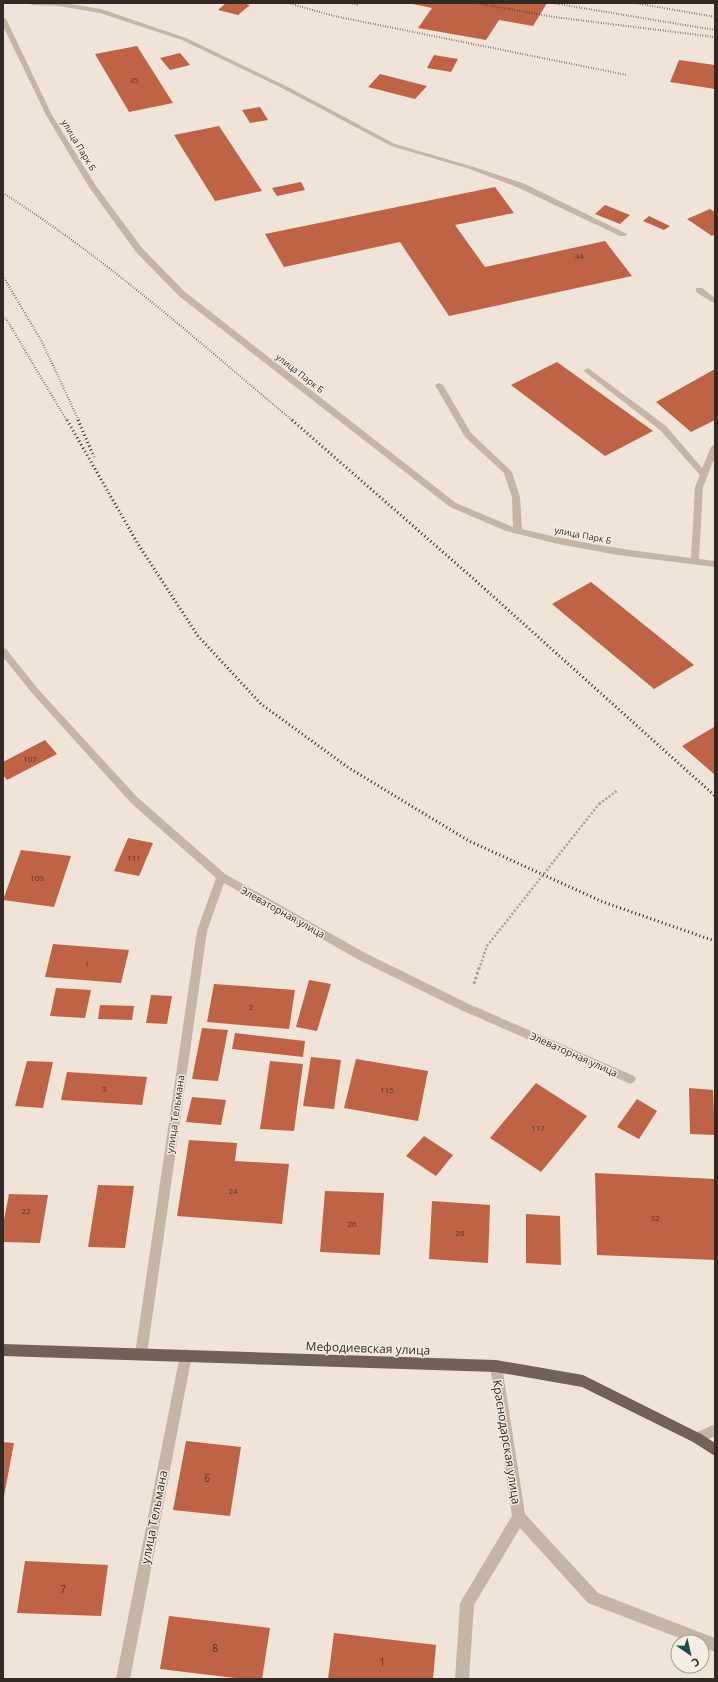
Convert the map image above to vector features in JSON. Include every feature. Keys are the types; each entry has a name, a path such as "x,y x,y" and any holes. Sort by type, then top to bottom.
{"main road":[{"name":"Мефодиевская улица","path":"3,1350 496,1366 583,1381 697,1438 715,1450"}],"street":[{"path":"32,3 59,4 101,11 184,39 286,88 394,145 472,168 522,186 623,234"},
{"name":"улица Парк Б","path":"3,19 49,115 93,187 139,250 182,294 453,505 509,529 558,541 618,552 715,564"},
{"path":"699,290 715,302"},
{"path":"588,370 663,428 704,475"},
{"path":"439,385 468,435 508,472 516,497 518,531"},
{"path":"695,561 699,487 715,447"},
{"name":"Элеваторная улица","path":"3,651 36,691 134,800 221,878 363,958 465,1007 630,1079"},
{"name":"улица Тельмана","path":"141,1354 202,931 221,878"},
{"name":"улица Тельмана","path":"123,1679 186,1355"},
{"name":"Краснодарская улица","path":"496,1366 519,1517 593,1598 715,1645"},
{"path":"697,1438 715,1430"},
{"path":"462,1679 467,1603 519,1517"}],"path":[{"path":"465,1007 487,946 599,804 618,790"}],"building":[{"path":"226,3 242,3 250,5 238,15 218,10"},
{"path":"408,3 547,3 533,26 499,20 486,40 418,28 432,8"},
{"path":"137,46 173,103 129,112 95,54"},
{"path":"180,53 190,65 170,70 160,58"},
{"path":"434,55 458,59 451,72 427,68"},
{"path":"679,60 715,65 715,89 670,82"},
{"path":"380,74 427,86 415,99 368,87"},
{"path":"260,107 268,120 250,123 242,110"},
{"path":"219,126 262,191 215,201 174,135"},
{"path":"301,182 305,190 277,196 272,188"},
{"path":"495,187 514,213 455,225 485,267 605,241 632,276 449,316 400,242 284,267 265,234"},
{"path":"605,205 630,215 620,224 595,214"},
{"path":"710,209 715,212 715,234 712,236 687,219"},
{"path":"649,216 670,226 664,230 643,221"},
{"path":"557,362 653,431 605,456 511,385"},
{"path":"715,369 715,420 691,432 656,402"},
{"path":"591,582 694,665 654,689 552,604"},
{"path":"714,727 715,728 715,775 682,746"},
{"path":"45,740 57,754 7,780 3,775 3,762"},
{"path":"128,838 153,843 139,876 114,871"},
{"path":"21,850 71,856 54,907 3,900"},
{"path":"53,944 129,950 121,983 45,977"},
{"path":"309,980 331,984 317,1031 296,1027"},
{"path":"214,984 295,990 289,1029 207,1022"},
{"path":"56,988 91,990 85,1018 50,1016"},
{"path":"151,995 172,996 167,1024 146,1023"},
{"path":"100,1005 134,1006 132,1020 98,1019"},
{"path":"202,1028 228,1030 218,1081 192,1079"},
{"path":"235,1033 305,1041 303,1057 232,1049"},
{"path":"311,1057 341,1060 334,1109 303,1106"},
{"path":"356,1059 428,1071 418,1121 344,1108"},
{"path":"27,1061 53,1062 43,1108 15,1106"},
{"path":"270,1061 303,1064 294,1131 260,1129"},
{"path":"67,1072 147,1077 142,1105 61,1100"},
{"path":"536,1083 587,1116 541,1172 490,1138"},
{"path":"689,1088 713,1090 715,1135 690,1134"},
{"path":"192,1097 226,1100 221,1125 186,1122"},
{"path":"637,1099 657,1111 639,1139 617,1127"},
{"path":"424,1136 453,1155 436,1176 406,1156"},
{"path":"189,1140 237,1143 235,1161 289,1164 282,1224 177,1216"},
{"path":"595,1173 715,1179 715,1260 597,1255"},
{"path":"98,1185 134,1186 125,1248 88,1247"},
{"path":"325,1191 384,1193 380,1255 320,1252"},
{"path":"9,1194 48,1195 40,1243 3,1242 3,1225"},
{"path":"432,1201 490,1205 488,1263 429,1259"},
{"path":"526,1214 560,1216 561,1265 526,1263"},
{"path":"186,1441 241,1447 230,1516 173,1510"},
{"path":"3,1442 14,1443 4,1496 3,1496"},
{"path":"25,1561 108,1565 101,1616 17,1613"},
{"path":"169,1616 270,1628 262,1679 243,1679 160,1669"},
{"path":"334,1633 436,1645 433,1679 328,1679"}],"railway":[{"path":"288,3 334,16 627,75"},
{"path":"350,3 359,5"},
{"path":"475,3 554,17 715,37"},
{"path":"552,3 715,30"},
{"path":"635,3 715,17"},
{"path":"3,193 79,245 116,273 293,421"},
{"path":"3,276 42,342 79,421"},
{"path":"3,317 7,320 67,421"},
{"path":"67,420 138,544 198,636 261,704 349,768 469,841 603,902 715,941"},
{"path":"78,420 94,457"},
{"path":"292,420 476,581 715,796"}]}
